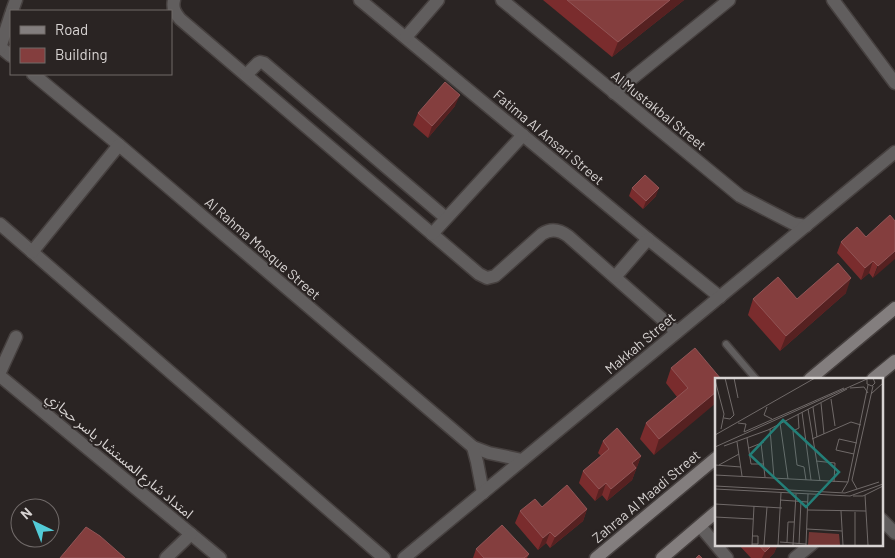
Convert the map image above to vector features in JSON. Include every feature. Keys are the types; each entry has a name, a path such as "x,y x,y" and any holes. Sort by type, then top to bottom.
{"main road":[{"path":"811,378 895,308"},
{"path":"874,378 895,360"},
{"name":"Zahraa Al Maadi Street","path":"596,558 715,459"},
{"path":"662,558 715,513"}],"street":[{"path":"174,0 173,8 177,16 479,274 487,278 499,274 542,234 551,230 557,230 568,236 677,332"},
{"name":"Fatima Al Ansari Street","path":"360,0 720,297"},
{"path":"406,37 438,0"},
{"name":"Al Mustakbal Street","path":"502,0 740,196 794,224 806,226"},
{"path":"614,93 729,0"},
{"path":"833,0 895,83"},
{"path":"10,19 0,47 10,55"},
{"path":"246,75 258,63 264,63 446,218"},
{"name":"Al Rahma Mosque Street","path":"34,75 473,447 522,460"},
{"path":"432,234 523,135"},
{"path":"32,252 119,145"},
{"name":"Makkah Street","path":"404,558 895,152"},
{"path":"0,224 384,558"},
{"path":"616,278 648,239"},
{"path":"0,374 16,337"},
{"name":"امتداد شارع المستشار ياسر حجازي","path":"0,374 220,558"},
{"path":"473,447 478,462 482,493"},
{"path":"882,520 895,534"},
{"path":"700,526 715,544"},
{"path":"166,558 191,534"},
{"path":"717,546 727,558"}],"lane":[{"path":"726,344 755,378"}],"building":[{"path":"567,0 670,0 618,42"},
{"path":"445,82 460,95 432,126 418,113"},
{"path":"645,175 659,188 646,201 632,188"},
{"path":"890,215 895,221 895,251 878,266 873,261 865,268 841,242 857,227 866,237"},
{"path":"838,263 851,278 786,336 753,299 778,277 797,299"},
{"path":"695,348 720,378 715,378 715,393 659,439 646,423 688,388 671,368"},
{"path":"617,428 641,456 632,463 636,468 611,489 606,483 599,489 583,471 609,449 603,441"},
{"path":"567,485 587,509 555,537 550,532 543,538 520,511 535,499 542,507"},
{"path":"502,525 529,554 524,558 484,558 476,549"},
{"path":"86,527 100,536 125,558 60,558"},
{"path":"760,546 771,546 765,552"}]}
